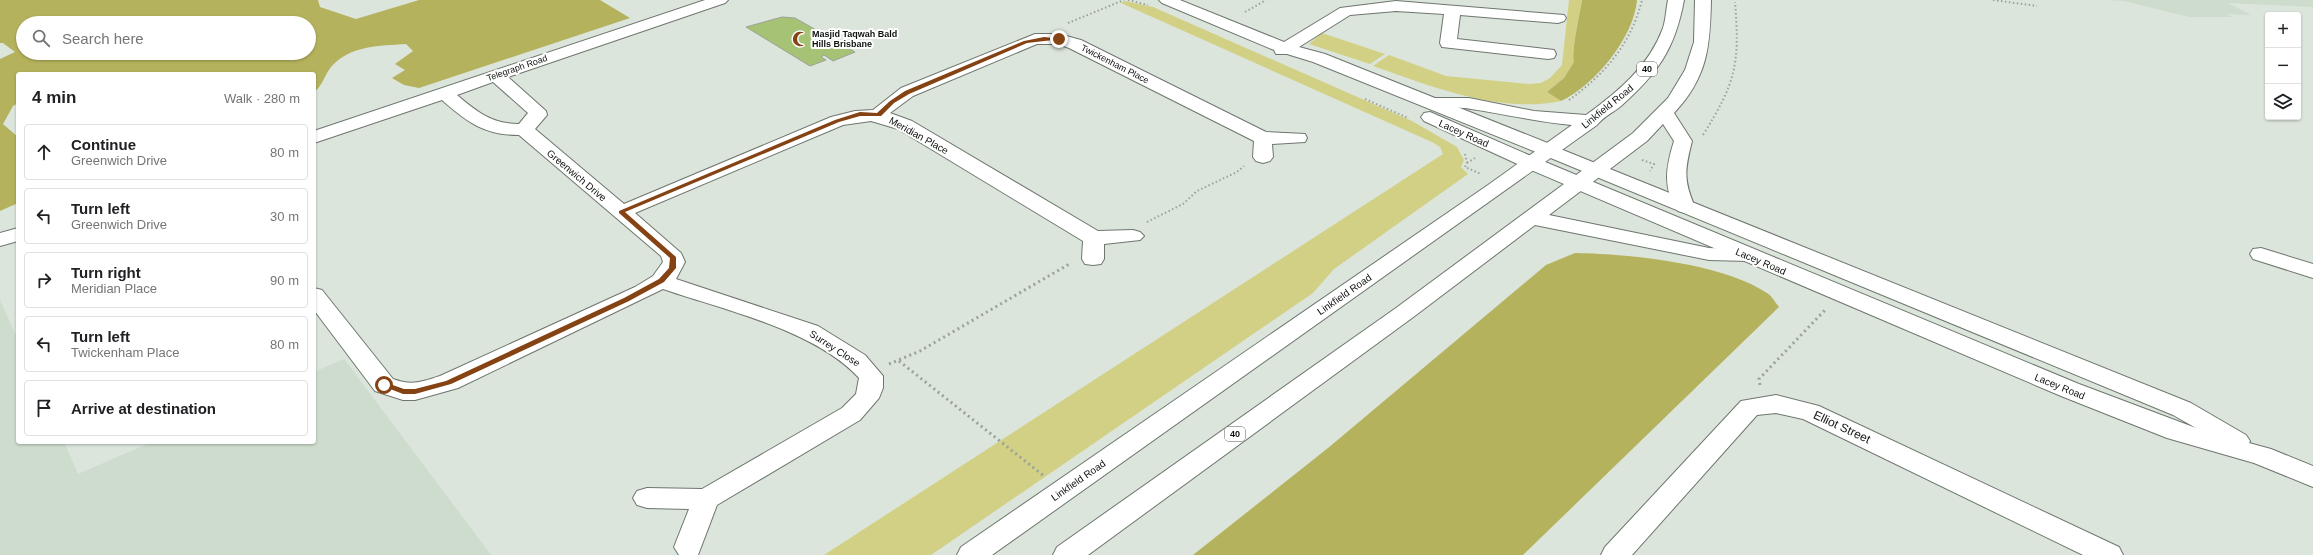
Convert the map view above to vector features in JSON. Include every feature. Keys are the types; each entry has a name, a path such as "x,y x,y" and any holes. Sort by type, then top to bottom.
{"street":[{"name":"Telegraph Road","path":"316,136 720,0"},
{"name":"Lacey Road","path":"1167,0 1279,47 1577,184 2176,432 2262,456 2313,476"},
{"name":"Linkfield Road","path":"971,555 1591,121 1633,86 1657,56 1671,26 1676,0"},
{"name":"40","path":"1067,555 1340,360 1640,137 1665,113 1686,85 1697,61 1702,42 1703,0"},
{"path":"1279,47 1346,11 1391,6 1558,18"},
{"path":"1453,10 1448,43 1548,54"},
{"name":"Twickenham Place","path":"879,114 892,102 907,92 1026,42 1053,38 1075,44 1263,138 1298,138"},
{"name":"Lacey Road","path":"1279,47 1319,58 1431,102 1684,207 2182,409 2262,456"},
{"path":"445,93 486,126 499,130 524,130 538,115 537,111 496,76"},
{"path":"1431,102 1469,103 1534,116 1591,121"},
{"path":"1665,113 1683,141 1674,172 1674,182 1684,207"},
{"name":"Meridian Place","path":"621,212 837,121 860,114 879,114 905,125 1094,238"},
{"name":"Greenwich Drive","path":"316,298 381,382 393,389 415,392 449,382 627,300 661,281 673,268 673,257 524,130"},
{"path":"1263,138 1263,157"},
{"path":"1531,218 1579,226 1709,254 1748,255"},
{"path":"0,240 16,235"},
{"path":"1093,259 1094,238 1133,236"},
{"path":"2261,254 2313,271"},
{"name":"Surrey Close","path":"661,281 793,324 826,340 867,370 871,376 870,394 862,405 851,414 706,499"},
{"name":"Elliot Street","path":"1615,555 1750,407 1776,404 1810,412 2109,555"},
{"path":"646,498 706,499 688,547"}],"path":[{"path":"1053,38 1058,29 1063,26 1124,0"},
{"path":"1255,7 1266,0"},
{"path":"1562,104 1586,87 1619,54 1635,25 1642,0"},
{"path":"1993,0 2037,6"},
{"path":"1701,137 1725,100 1737,64 1739,44 1735,2"},
{"path":"1133,236 1135,225 1183,204 1196,191 1237,172 1245,164 1246,157 1263,157"},
{"path":"1640,159 1654,164 1648,173"},
{"path":"867,370 899,360 967,325 1075,260 1093,259"},
{"path":"1819,306 1834,312"},
{"path":"1764,406 1759,379 1827,309"},
{"path":"899,360 1063,491"}],"shaded area":[{"path":"0,0 318,0 320,7 356,19 419,0 600,0 630,18 419,88 404,85 392,78 405,70 395,64 413,51 406,44 376,46 347,54 331,67 316,91 316,72 16,72 16,104 13,106 3,124 16,135 16,204 0,211 0,59 15,52 3,43 0,43"},
{"path":"1569,0 1582,0 1575,41 1573,57 1574,62 1564,78 1547,92 1561,101 1538,104 1514,104 1490,101 1441,89 1373,66 1389,55 1446,76 1529,84 1541,83 1550,78 1562,65"},
{"path":"1582,0 1637,0 1629,29 1611,58 1587,84 1574,94 1561,101 1547,92 1564,78 1574,62 1573,57 1575,41"},
{"path":"2106,0 2313,0 2313,7 2228,3 2251,15 2226,14 2233,17 2189,17 2124,1"},
{"path":"1125,1 1153,7 1412,121 1457,147 1464,160 1461,167 1468,174 1334,269 1313,293 931,555 824,555 1443,154 1440,147 1434,143 1121,3"},
{"path":"1322,33 1385,54 1370,64 1309,44"},
{"path":"1575,253 1648,258 1701,267 1726,274 1748,283 1769,294 1779,307 1523,555 1193,555 1328,448 1546,265"},
{"path":"0,300 16,336 16,444 65,444 78,474 147,444 316,444 316,371 344,359 491,555 0,555"}],"building":[{"name":"Masjid Taqwah Bald Hills Brisbane","path":"782,17 795,18 855,52 833,61 824,55 821,57 826,60 810,66 746,27"}],"place":[{"name":"Masjid Taqwah Bald Hills Brisbane","path":"800,39"}],"route":[{"path":"384,385 403,392 415,392 431,389 627,300 661,281 673,268 673,257 621,212 837,121 860,114 879,114 898,97 907,92 1026,42 1044,38 1059,39"}]}
